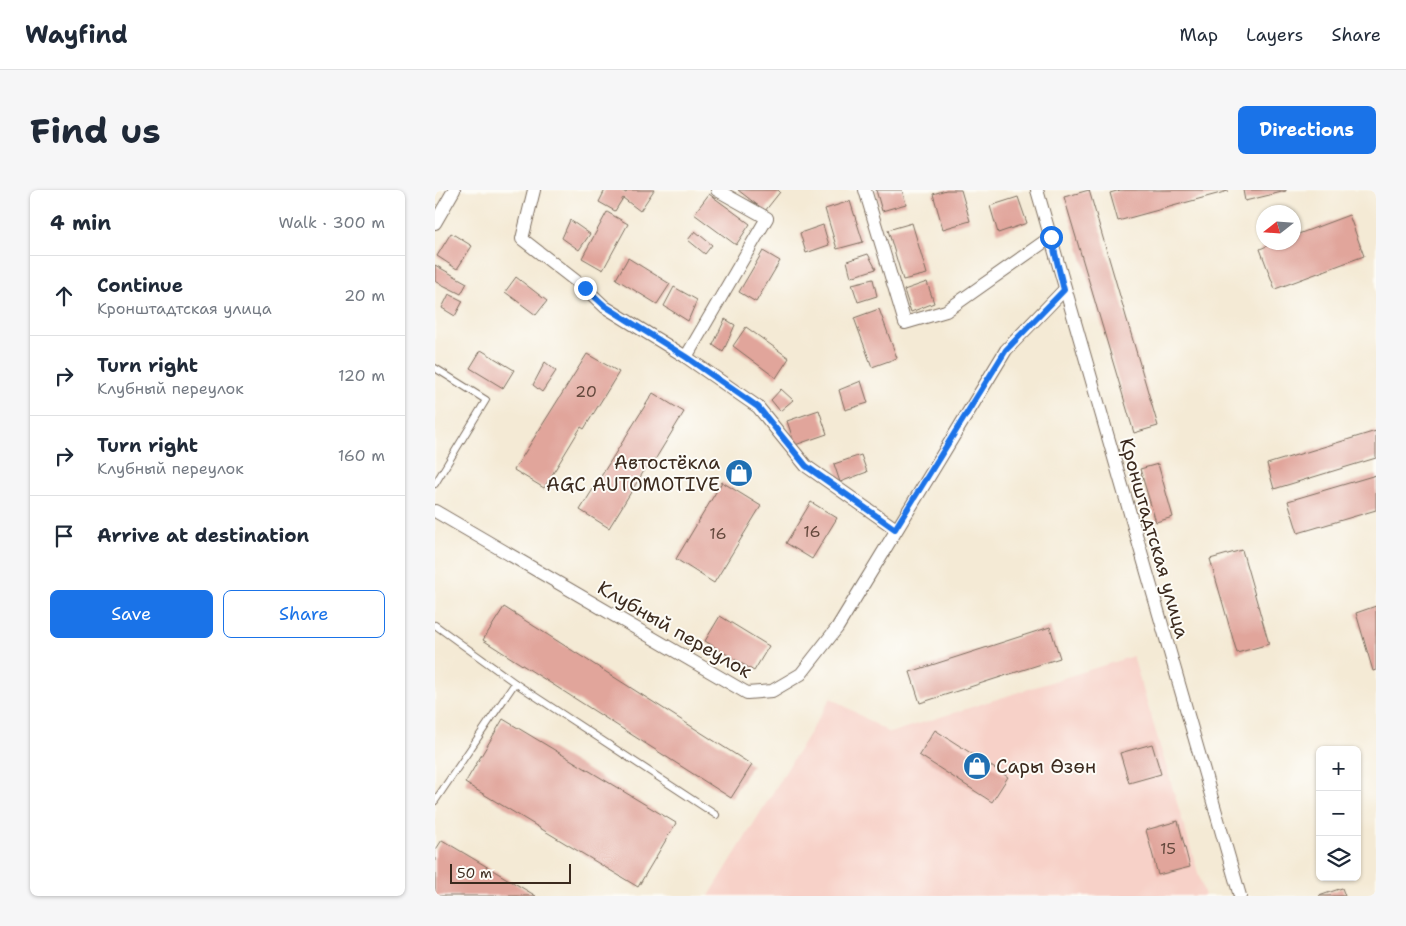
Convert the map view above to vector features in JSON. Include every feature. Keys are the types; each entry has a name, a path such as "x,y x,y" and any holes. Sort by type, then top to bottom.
{"street":[{"path":"435,223 454,190"},
{"path":"534,190 522,239 605,306 686,357 758,407 806,466 895,529"},
{"path":"686,357 767,218 717,190"},
{"path":"865,190 905,323 946,311 1051,237"},
{"name":"Кронштадтская улица","path":"1037,190 1064,290 1240,896"},
{"name":"Клубный переулок","path":"435,512 747,693 772,691 801,674 837,628 895,529 1006,350 1064,290"}],"lane":[{"path":"435,368 486,400 435,484"},
{"path":"435,625 515,683 716,816"},
{"path":"435,801 515,683"}],"shaded area":[{"name":"Сары Өзөн","path":"1133,656 1205,896 709,896 831,698 890,733"}],"building":[{"path":"605,190 621,190 626,193 628,190 654,190 640,211 623,198 615,211 599,202"},
{"path":"738,190 778,190 780,192 765,211"},
{"path":"876,190 902,190 906,204 882,211"},
{"path":"946,190 961,190 970,221 943,229 933,194"},
{"path":"1089,190 1158,426 1134,433 1064,197"},
{"path":"1120,190 1228,191 1118,221 1110,193"},
{"path":"1243,190 1286,190 1286,191 1245,201"},
{"path":"709,194 750,224 736,245 694,214"},
{"path":"1018,197 1027,223 998,233 990,206"},
{"path":"850,201 863,242 837,249 825,209"},
{"path":"607,212 628,224 603,270 582,258"},
{"path":"1349,215 1364,256 1275,289 1260,250 1301,250 1301,233"},
{"path":"570,220 590,234 579,250 562,238"},
{"path":"912,223 927,274 903,280 888,230"},
{"path":"823,225 829,245 806,253 800,233"},
{"path":"695,231 712,245 705,254 688,240"},
{"path":"451,233 472,246 457,269 437,256"},
{"path":"763,251 780,261 756,302 739,292"},
{"path":"868,254 876,269 851,277 847,261"},
{"path":"628,258 670,284 657,304 616,279"},
{"path":"435,265 467,283 461,294 435,281"},
{"path":"516,277 547,301 536,315 505,292"},
{"path":"873,279 877,296 858,302 852,284"},
{"path":"927,282 934,303 911,312 904,290"},
{"path":"674,287 697,300 688,321 664,306"},
{"path":"449,294 463,301 455,316 442,308"},
{"path":"879,309 897,358 872,367 854,318"},
{"path":"725,319 735,325 723,352 713,345"},
{"path":"746,327 789,358 776,378 733,346"},
{"path":"481,350 514,370 503,388 470,368"},
{"path":"587,354 619,372 584,429 581,427 544,488 514,470"},
{"path":"545,362 556,371 542,392 533,385"},
{"path":"861,381 868,403 845,410 839,390"},
{"path":"781,389 793,400 780,411 771,400"},
{"path":"653,393 684,412 650,468 647,466 609,528 580,510"},
{"path":"819,410 827,434 795,445 787,421"},
{"path":"1376,431 1376,458 1274,489 1267,464"},
{"path":"861,455 867,472 840,482 834,464"},
{"path":"1158,464 1173,517 1156,522 1140,469"},
{"path":"1376,475 1376,510 1298,533 1288,501"},
{"path":"722,482 761,506 714,583 676,559"},
{"path":"811,502 837,518 812,559 786,543"},
{"path":"1242,550 1269,644 1237,653 1210,559"},
{"path":"1376,606 1376,670 1373,671 1356,613"},
{"path":"504,607 752,765 731,798 483,640"},
{"path":"720,616 769,646 754,671 705,641"},
{"path":"1050,627 1060,658 920,703 910,672"},
{"path":"503,719 676,823 638,887 465,783"},
{"path":"935,730 1008,777 992,802 919,755"},
{"path":"1152,744 1161,774 1129,783 1120,753"},
{"path":"1178,821 1190,867 1158,875 1146,830"},
{"path":"442,840 536,896 435,896 435,851"},
{"path":"1342,888 1345,896 1319,896"}],"place":[{"name":"Автостёкла AGC AUTOMOTIVE","path":"739,473"},
{"name":"Сары Өзөн","path":"977,766"}],"route":[{"path":"585,288 605,306 686,357 758,407 806,466 895,529 1006,350 1064,290 1051,237"}]}
